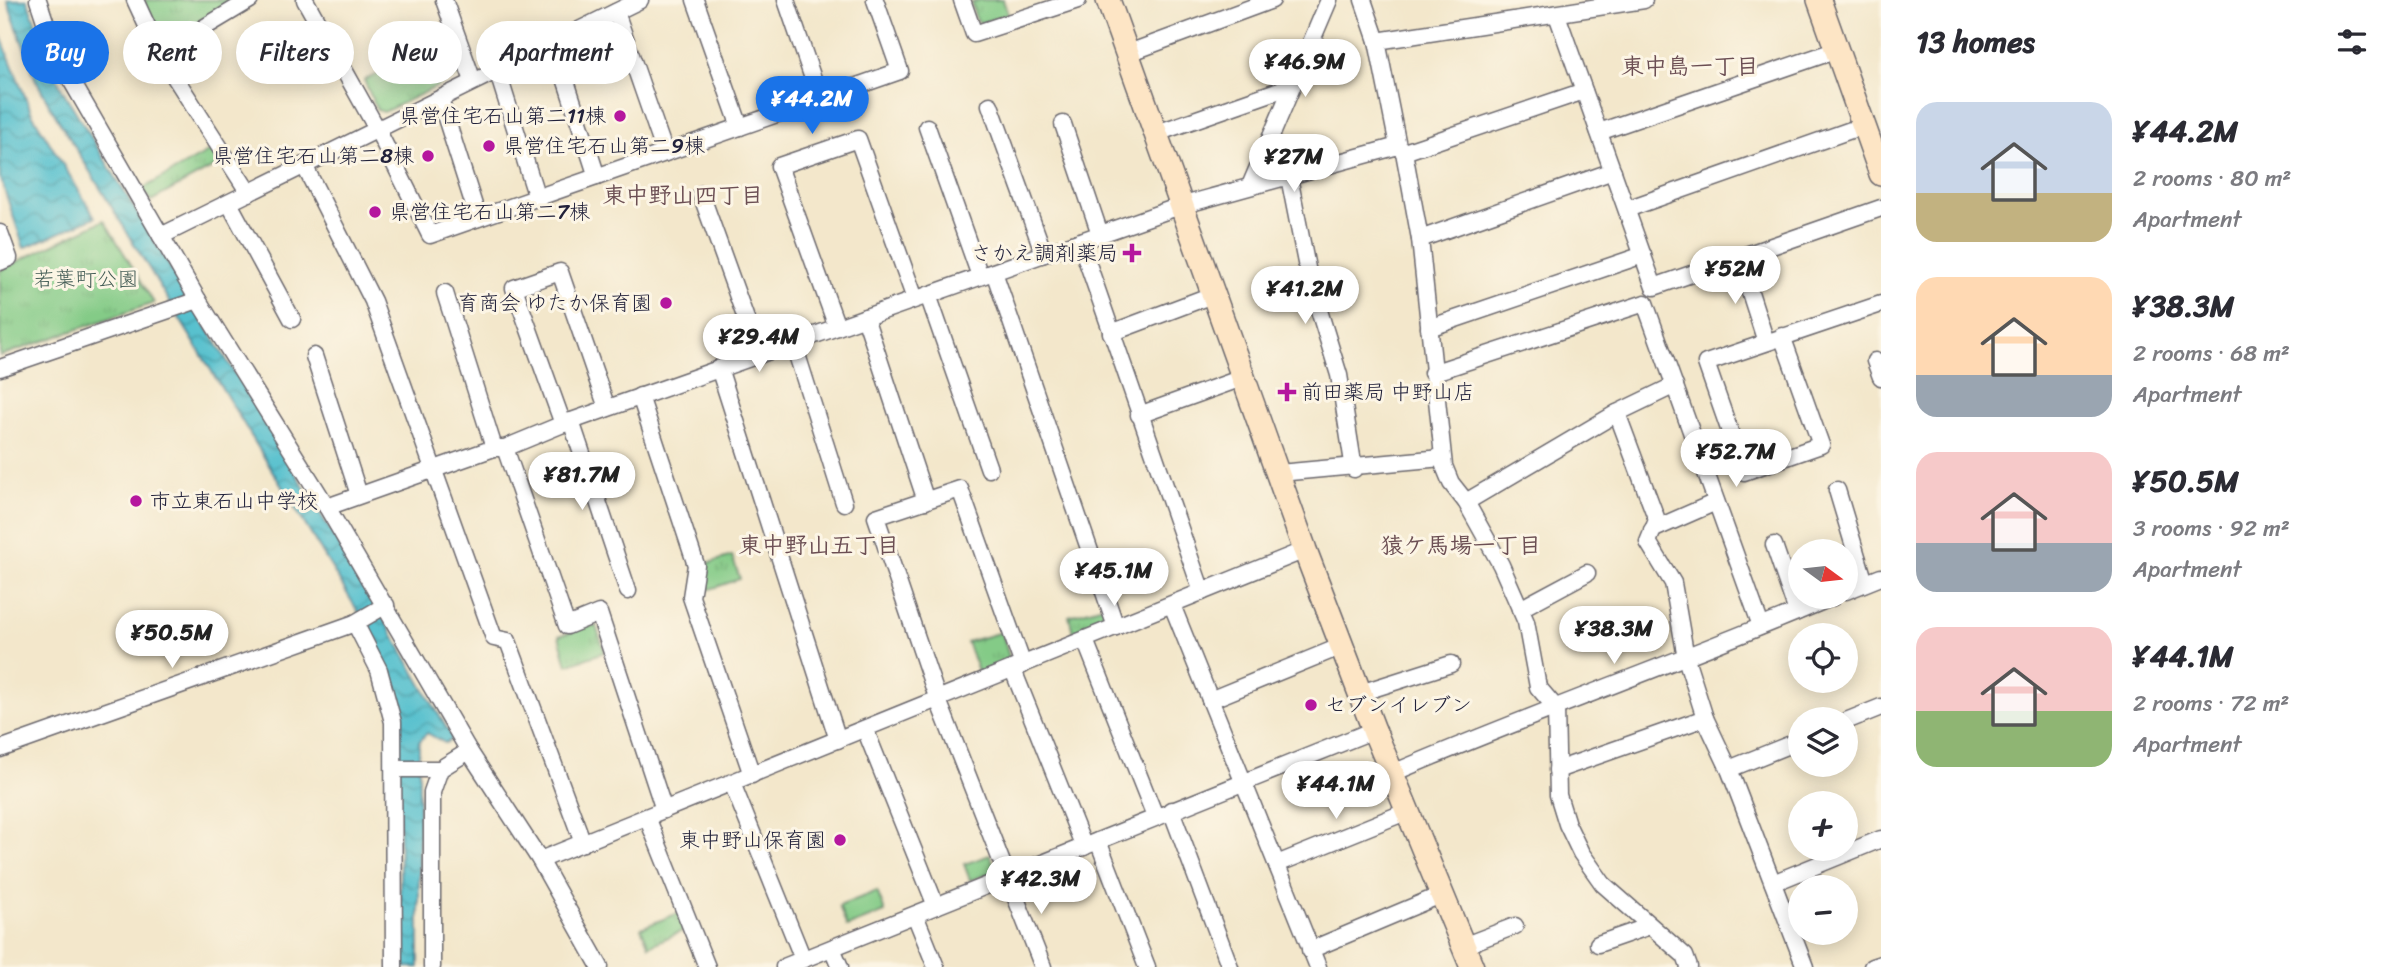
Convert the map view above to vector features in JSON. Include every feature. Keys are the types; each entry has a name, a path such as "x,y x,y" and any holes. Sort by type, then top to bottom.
{"street":[{"path":"38,0 56,54 198,300 327,506 383,607 540,860 600,967"},
{"path":"135,0 145,21"},
{"path":"215,21 250,0"},
{"path":"305,0 377,129 430,235 900,71 875,0"},
{"path":"162,236 474,81 444,0"},
{"path":"597,21 640,0"},
{"path":"695,0 740,127"},
{"path":"786,0 820,99"},
{"path":"962,0 974,34 1078,0"},
{"path":"1108,0 1305,550 1374,730 1468,957 1515,926"},
{"path":"1126,54 1272,0"},
{"path":"1250,186 1329,0"},
{"path":"1363,0 1377,41 1420,239 1442,458 1451,483 1466,502 1502,565 1526,622 1538,687 1556,708 1558,795 1581,853 1603,884 1685,956 1689,967"},
{"path":"1377,41 1644,0"},
{"path":"1819,0 1881,174"},
{"path":"616,12 665,153"},
{"path":"1557,15 1654,287 1881,208"},
{"path":"1599,132 1837,50"},
{"path":"179,84 249,193"},
{"path":"501,84 537,198"},
{"path":"567,84 597,177"},
{"path":"1154,134 1291,86"},
{"path":"327,506 499,448 1180,206 1401,149 1584,91"},
{"path":"440,100 478,218"},
{"path":"990,105 1044,254"},
{"path":"1063,124 1101,234"},
{"path":"1627,209 1865,125"},
{"path":"927,127 987,274 1116,627"},
{"path":"837,327 779,166 858,139 989,469"},
{"path":"304,165 373,301 495,638 508,641 583,843"},
{"path":"1420,239 1613,171"},
{"path":"1289,177 1309,278 1339,375 1354,468"},
{"path":"701,194 759,355"},
{"path":"229,203 292,320"},
{"path":"0,233 9,258 0,262"},
{"path":"1080,241 1202,592"},
{"path":"1429,328 1643,255"},
{"path":"1739,258 1766,342"},
{"path":"607,408 560,272 514,288 567,422 628,590"},
{"path":"445,293 499,448 567,626 599,613 664,810"},
{"path":"1111,333 1212,295"},
{"path":"0,368 198,300"},
{"path":"1432,373 1645,303 1762,626"},
{"path":"1782,336 1821,445 1744,472 1706,363 1782,336 1881,304"},
{"path":"865,317 926,501"},
{"path":"793,342 844,502"},
{"path":"314,356 359,495"},
{"path":"1875,361 1881,377"},
{"path":"719,368 838,740"},
{"path":"1139,415 1242,378"},
{"path":"1466,502 1618,413 1675,385"},
{"path":"640,397 696,565 691,597 752,775"},
{"path":"1618,413 1657,520 1648,542 1673,583 1686,658 1705,718 1729,769 1805,967"},
{"path":"1279,473 1442,458"},
{"path":"1043,967 937,700 876,517 960,489 1018,668 1091,844 1147,967"},
{"path":"1837,490 1865,583"},
{"path":"1652,530 1716,502"},
{"path":"1774,545 1797,612"},
{"path":"540,860 1305,550"},
{"path":"1520,609 1587,573"},
{"path":"1858,586 1881,577"},
{"path":"1171,605 1318,967"},
{"path":"0,749 358,621 383,607"},
{"path":"1393,774 1488,732 1686,658 1804,609"},
{"path":"358,621 389,702 397,768 394,967"},
{"path":"1085,640 1230,967"},
{"path":"1210,700 1342,646"},
{"path":"1360,693 1451,664"},
{"path":"1858,716 1881,707"},
{"path":"1557,770 1705,718"},
{"path":"865,729 936,906"},
{"path":"784,967 1374,730"},
{"path":"1729,769 1788,745"},
{"path":"397,768 440,769 470,751"},
{"path":"432,967 432,792 440,769"},
{"path":"732,783 803,959"},
{"path":"1276,864 1408,811"},
{"path":"647,817 707,967"},
{"path":"1773,883 1881,839"},
{"path":"1310,950 1443,894"},
{"path":"915,915 936,967"},
{"path":"1598,944 1650,926"},
{"path":"832,948 839,967"},
{"path":"1872,967 1881,964"}],"green space":[{"path":"144,0 236,0 202,21 152,21"},
{"path":"979,0 1003,0 1008,14 981,23 976,19 971,3"},
{"path":"368,78 368,84 442,84 384,112 377,110 364,80"},
{"path":"210,151 221,163 151,201 142,189"},
{"name":"若葉町公園","path":"104,220 154,303 0,356 0,270"},
{"path":"732,556 740,579 699,593 697,586 704,572 703,565"},
{"path":"1103,606 1107,619 1105,624 1074,636 1069,616"},
{"path":"596,626 605,652 567,665 559,636"},
{"path":"1002,632 1009,657 1007,664 979,674 967,642"},
{"path":"990,855 995,867 993,873 970,880 964,864"},
{"path":"877,891 885,912 847,927 839,906"},
{"path":"681,912 687,929 649,946 641,928"}],"water":[{"path":"7,0 27,0 35,21 21,21 21,39"},
{"path":"0,34 32,114 95,217 24,248 0,177"},
{"path":"38,84 59,84 375,604 453,739 445,743 427,733 419,742 419,967 401,967 398,715 381,656 359,613"}],"place":[{"name":"県営住宅石山第二11棟","path":"620,116"},
{"name":"県営住宅石山第二9棟","path":"489,146"},
{"name":"県営住宅石山第二8棟","path":"428,156"},
{"name":"県営住宅石山第二7棟","path":"375,212"},
{"name":"さかえ調剤薬局","path":"1132,253"},
{"name":"育商会 ゆたか保育園","path":"666,303"},
{"name":"前田薬局 中野山店","path":"1287,392"},
{"name":"市立東石山中学校","path":"136,501"},
{"name":"セブンイレブン","path":"1311,705"},
{"name":"東中野山保育園","path":"840,840"}],"district":[{"name":"東中島一丁目","path":"1690,66"},
{"name":"東中野山四丁目","path":"683,195"},
{"name":"東中野山五丁目","path":"819,545"},
{"name":"猿ケ馬場一丁目","path":"1461,545"}]}
